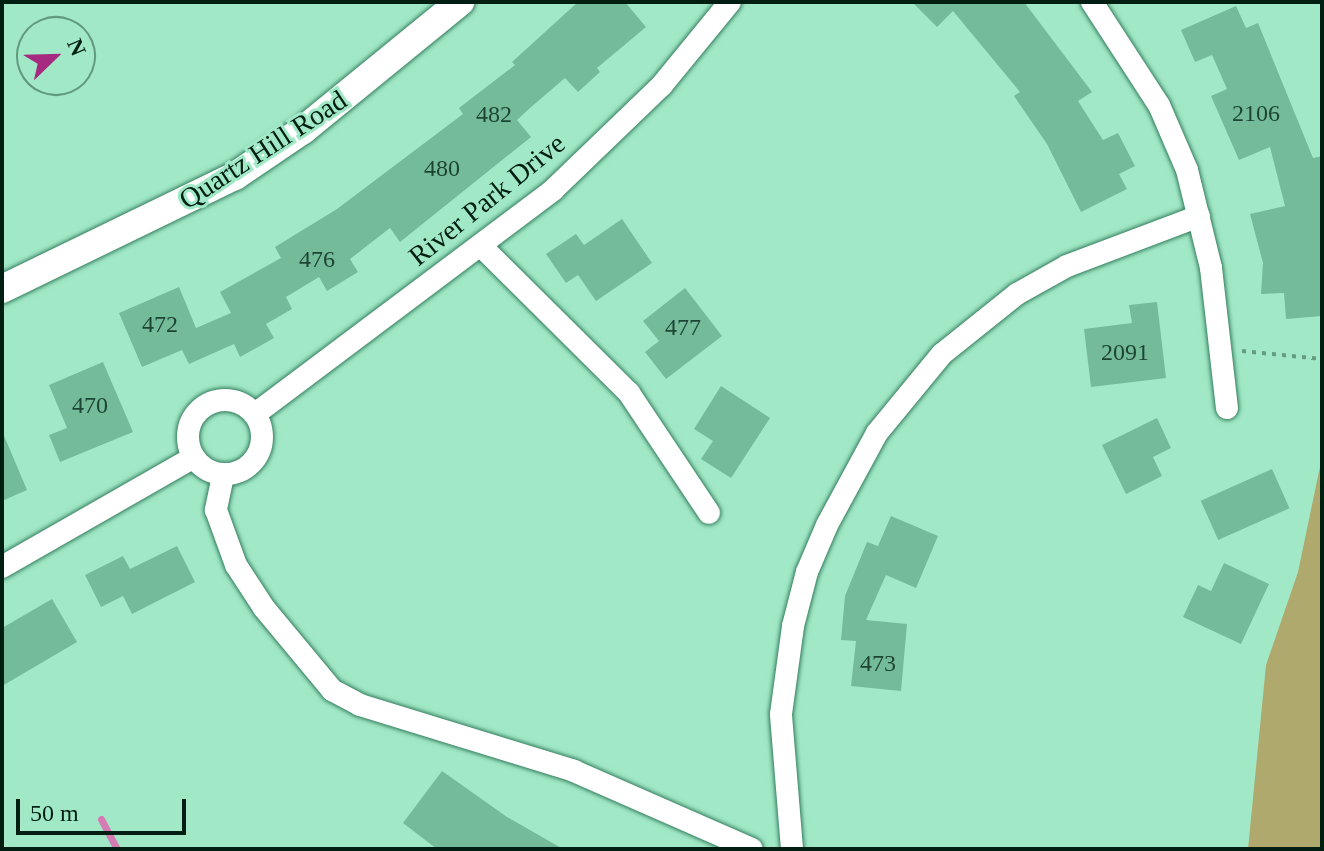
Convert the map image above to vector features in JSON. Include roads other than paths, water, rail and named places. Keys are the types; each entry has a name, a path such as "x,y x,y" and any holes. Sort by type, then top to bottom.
{"street":[{"name":"Quartz Hill Road","path":"2,289 235,176 314,122 460,2"},
{"name":"River Park Drive","path":"255,414 553,190 652,95 730,2"},
{"path":"1092,2 1159,105 1187,170 1199,216 1227,408"},
{"path":"792,849 781,714 793,626 822,536 877,433 942,354 1017,294 1067,266 1199,216"},
{"path":"481,246 629,393 709,513"},
{"path":"223,476 194,457 189,446 191,422 207,404 231,400 255,414 262,434 256,457 223,476 216,510 236,565 264,608 332,690 360,705 574,771 752,849"},
{"path":"2,567 194,457"}],"waterway":[{"path":"101,819 117,849"}]}
